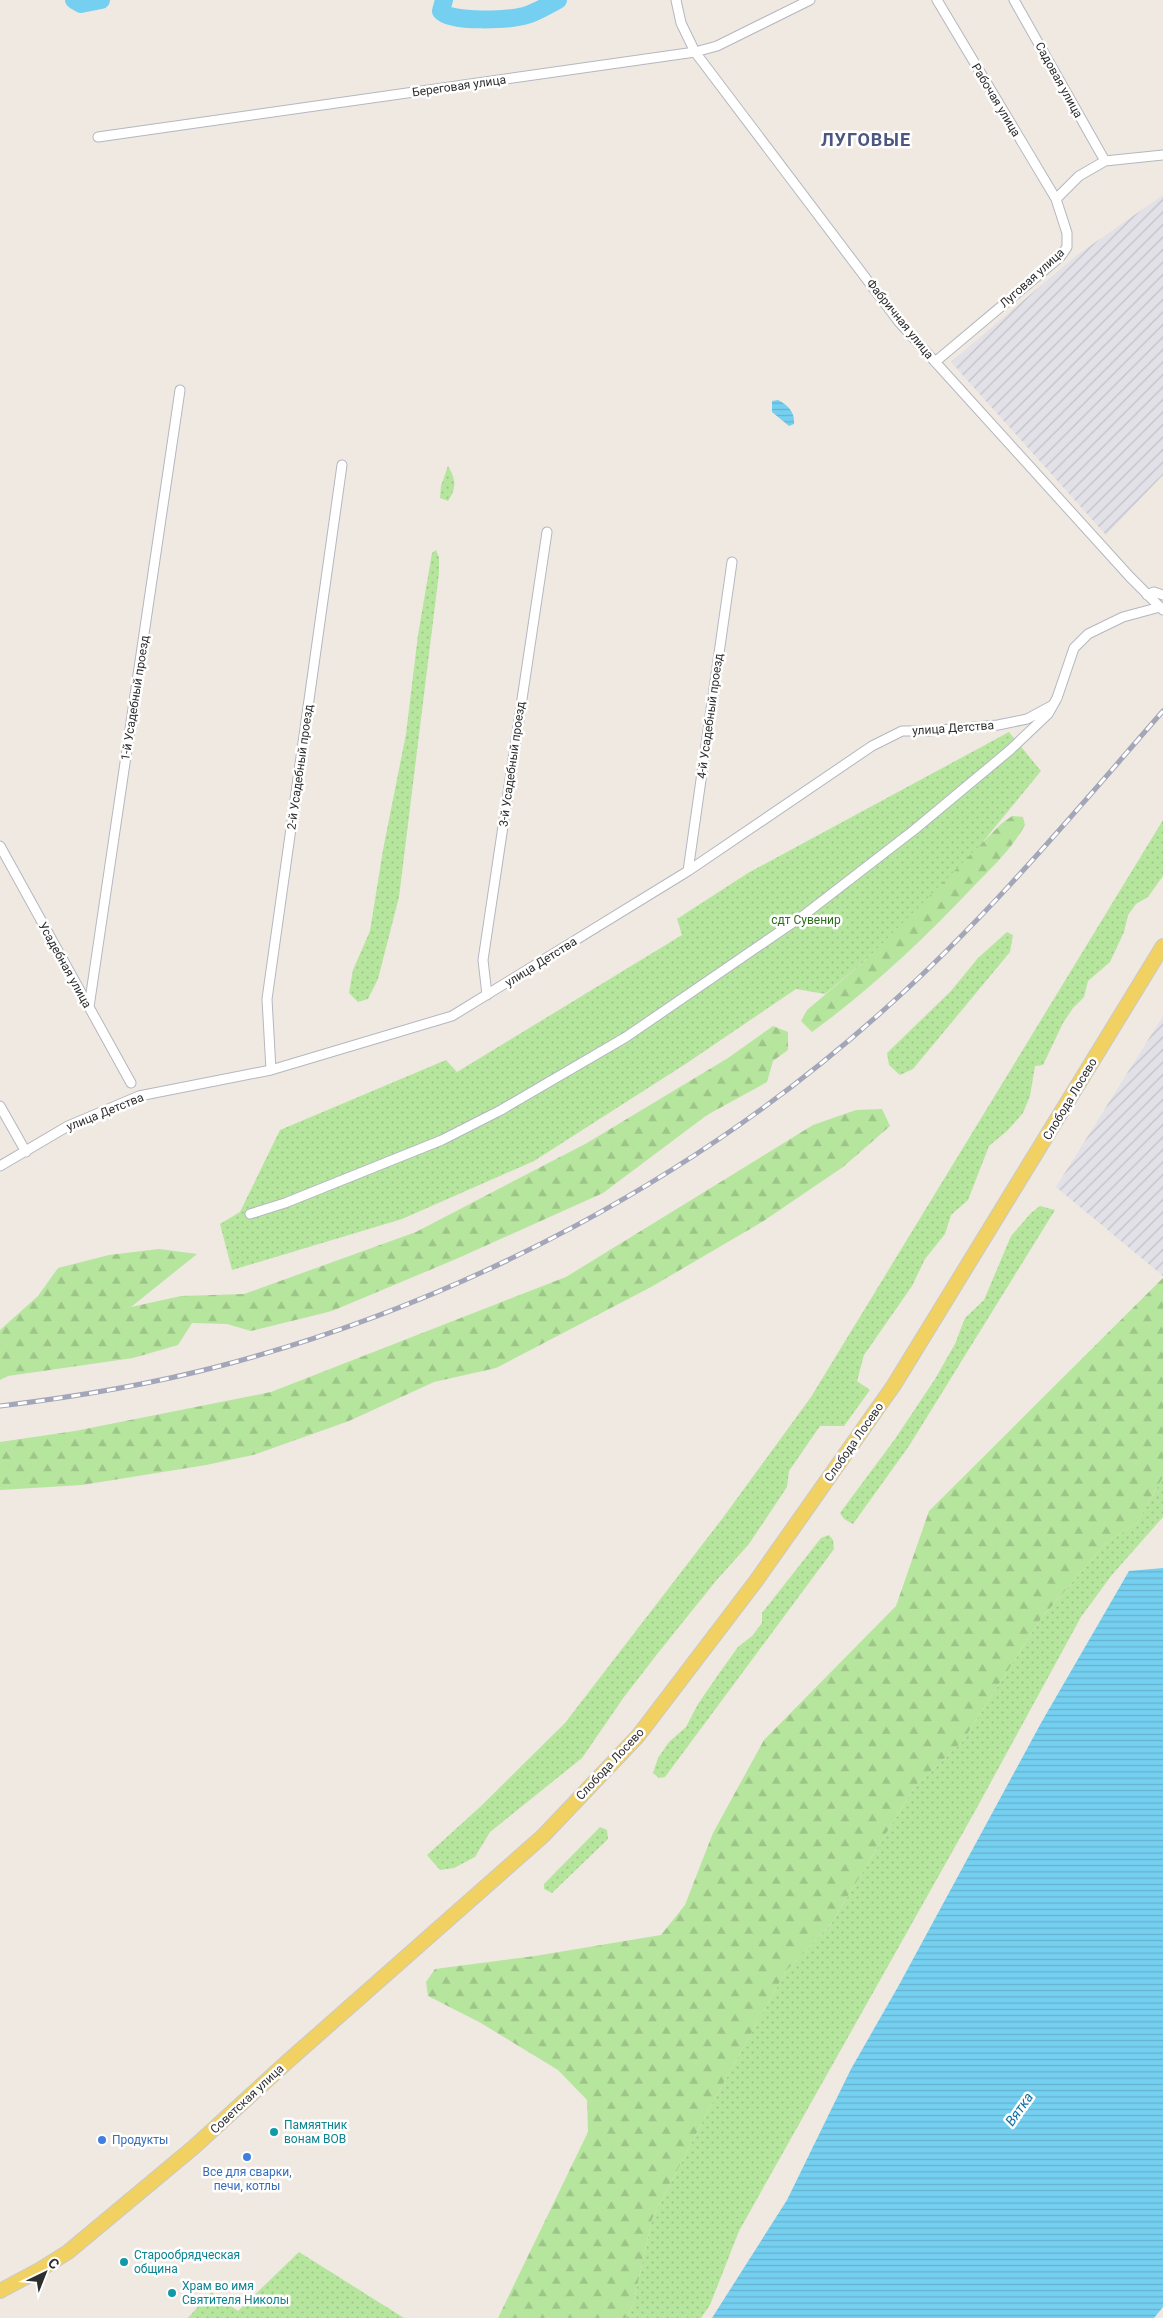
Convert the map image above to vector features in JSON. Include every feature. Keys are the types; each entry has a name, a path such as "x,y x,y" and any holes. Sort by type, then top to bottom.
{"main road":[{"name":"Слобода Лосево","path":"482,1890 542,1836 638,1736 756,1581 894,1385 1163,946"},
{"name":"Советская улица","path":"0,2291 41,2270 68,2252 194,2147 287,2062 482,1890"}],"street":[{"name":"Фабричная улица","path":"676,0 682,23 695,52 899,322 1147,595 1162,608"},
{"name":"Береговая улица","path":"98,137 695,52 717,46 810,0"},
{"name":"Рабочая улица","path":"937,0 1056,199"},
{"name":"Садовая улица","path":"1014,0 1105,161"},
{"path":"1056,199 1078,176 1105,161 1163,155"},
{"name":"Луговая улица","path":"935,362 1060,256 1067,247 1067,233 1056,199"},
{"name":"1-й Усадебный проезд","path":"88,1007 180,390"},
{"name":"2-й Усадебный проезд","path":"271,1070 267,999 342,465"},
{"name":"3-й Усадебный проезд","path":"488,995 483,960 546,532"},
{"name":"4-й Усадебный проезд","path":"688,871 732,562"},
{"path":"1147,595 1154,592 1163,595"},
{"path":"250,1214 285,1203 442,1140 501,1110 626,1037 804,915 899,842 1037,727 1053,706 1062,686 1074,648 1084,638 1100,627 1123,617 1162,608"},
{"name":"улица Детства","path":"0,1166 68,1126 139,1096 271,1070 452,1016 688,871 872,746 902,731 928,731 998,725 1027,719 1053,706"},
{"name":"Усадебная улица","path":"0,846 131,1083"},
{"path":"0,1106 26,1152"}],"shaded area":[{"path":"1163,195 1163,475 1106,535 951,362 1077,255"},
{"path":"1163,1016 1163,1276 1056,1187"}],"green space":[{"path":"448,466 453,475 454,487 448,501 440,498 441,486"},
{"path":"436,550 439,557 439,573 399,897 378,979 368,999 358,1002 349,993 353,970 370,931 383,850 406,734 418,635 432,553"},
{"name":"сдт Сувенир","path":"1009,732 1041,771 973,854 866,960 825,994 796,989 687,1063 534,1161 402,1219 232,1270 220,1224 240,1212 280,1130 446,1060 457,1072 682,935 677,919 748,873"},
{"path":"1012,816 1023,817 1025,825 1001,858 896,963 855,999 812,1032 801,1021 807,1010 866,960 1001,824"},
{"path":"1163,820 1163,876 1148,897 1136,904 1128,915 1124,932 1110,962 1088,981 1084,997 1073,1008 1063,1023 1043,1065 1035,1066 1030,1096 1023,1113 1007,1131 989,1146 968,1200 951,1215 945,1234 925,1259 912,1286 864,1355 857,1381 870,1390 844,1426 820,1426 789,1471 787,1487 749,1544 715,1582 658,1653 624,1697 582,1758 490,1832 475,1857 454,1868 440,1870 427,1855 480,1807 565,1723 722,1519 811,1397"},
{"path":"1007,932 1013,935 1010,952 913,1069 900,1075 889,1065 887,1053 951,991 978,958"},
{"path":"773,1026 788,1032 788,1050 773,1061 767,1082 707,1115 603,1193 456,1259 332,1311 251,1331 227,1324 192,1323 178,1345 133,1358 8,1376 0,1380 0,1330 38,1296 58,1268 109,1255 159,1249 197,1254 131,1307 181,1296 244,1294 416,1232 587,1143 728,1058"},
{"path":"882,1109 890,1126 843,1167 762,1222 651,1287 496,1368 434,1382 349,1421 253,1455 206,1465 82,1485 0,1490 0,1442 75,1431 271,1392 566,1277 813,1125 856,1110"},
{"path":"1040,1206 1055,1210 909,1446 853,1524 844,1519 840,1513 895,1439 935,1379 955,1344 965,1318 984,1300 1011,1236 1031,1213"},
{"path":"1163,1278 1163,1477 1137,1523 1105,1544 1040,1620 962,1742 915,1786 831,1924 786,1971 708,2111 652,2219 633,2305 626,2318 498,2318 588,2132 587,2100 558,2070 481,2023 428,1996 426,1982 435,1969 535,1956 661,1935 685,1905 713,1833 764,1740 896,1606 929,1511"},
{"path":"1163,1477 1163,1517 1111,1576 1081,1617 974,1813 739,2231 710,2305 701,2318 626,2318 633,2305 652,2219 708,2111 786,1971 831,1924 915,1786 962,1742 1040,1620 1105,1544 1137,1523"},
{"path":"829,1535 833,1540 834,1549 665,1777 659,1778 653,1773 658,1758 669,1742 686,1727 698,1704 738,1647 752,1636 762,1623 762,1613 821,1538"},
{"path":"600,1827 607,1830 608,1839 552,1893 544,1889 544,1884"},
{"path":"299,2252 404,2318 188,2318 211,2292 238,2311"}],"water":[{"path":"778,400 790,409 794,424 789,426 772,412 772,401"},
{"name":"Вятка","path":"1163,1568 1163,2307 1154,2318 712,2318 787,2200 851,2069 899,1985 1041,1723 1129,1571"}],"waterway":[{"path":"74,0 81,4 101,0"},
{"path":"444,0 441,11 447,15 468,19 519,17 539,10 558,0"}],"railway":[{"path":"0,1406 166,1379 220,1366 311,1339 401,1307 489,1269 574,1226 657,1179 737,1126 814,1069 923,974 1029,864 1163,711"}],"place":[{"name":"Памяятник вонам ВОВ","path":"274,2132"},
{"name":"Продукты","path":"102,2140"},
{"name":"Все для сварки, печи, котлы","path":"247,2157"},
{"name":"Старообрядческая община","path":"124,2262"},
{"name":"Храм во имя Святителя Николы","path":"172,2293"}],"district":[{"name":"ЛУГОВЫЕ","path":"866,139"}]}
